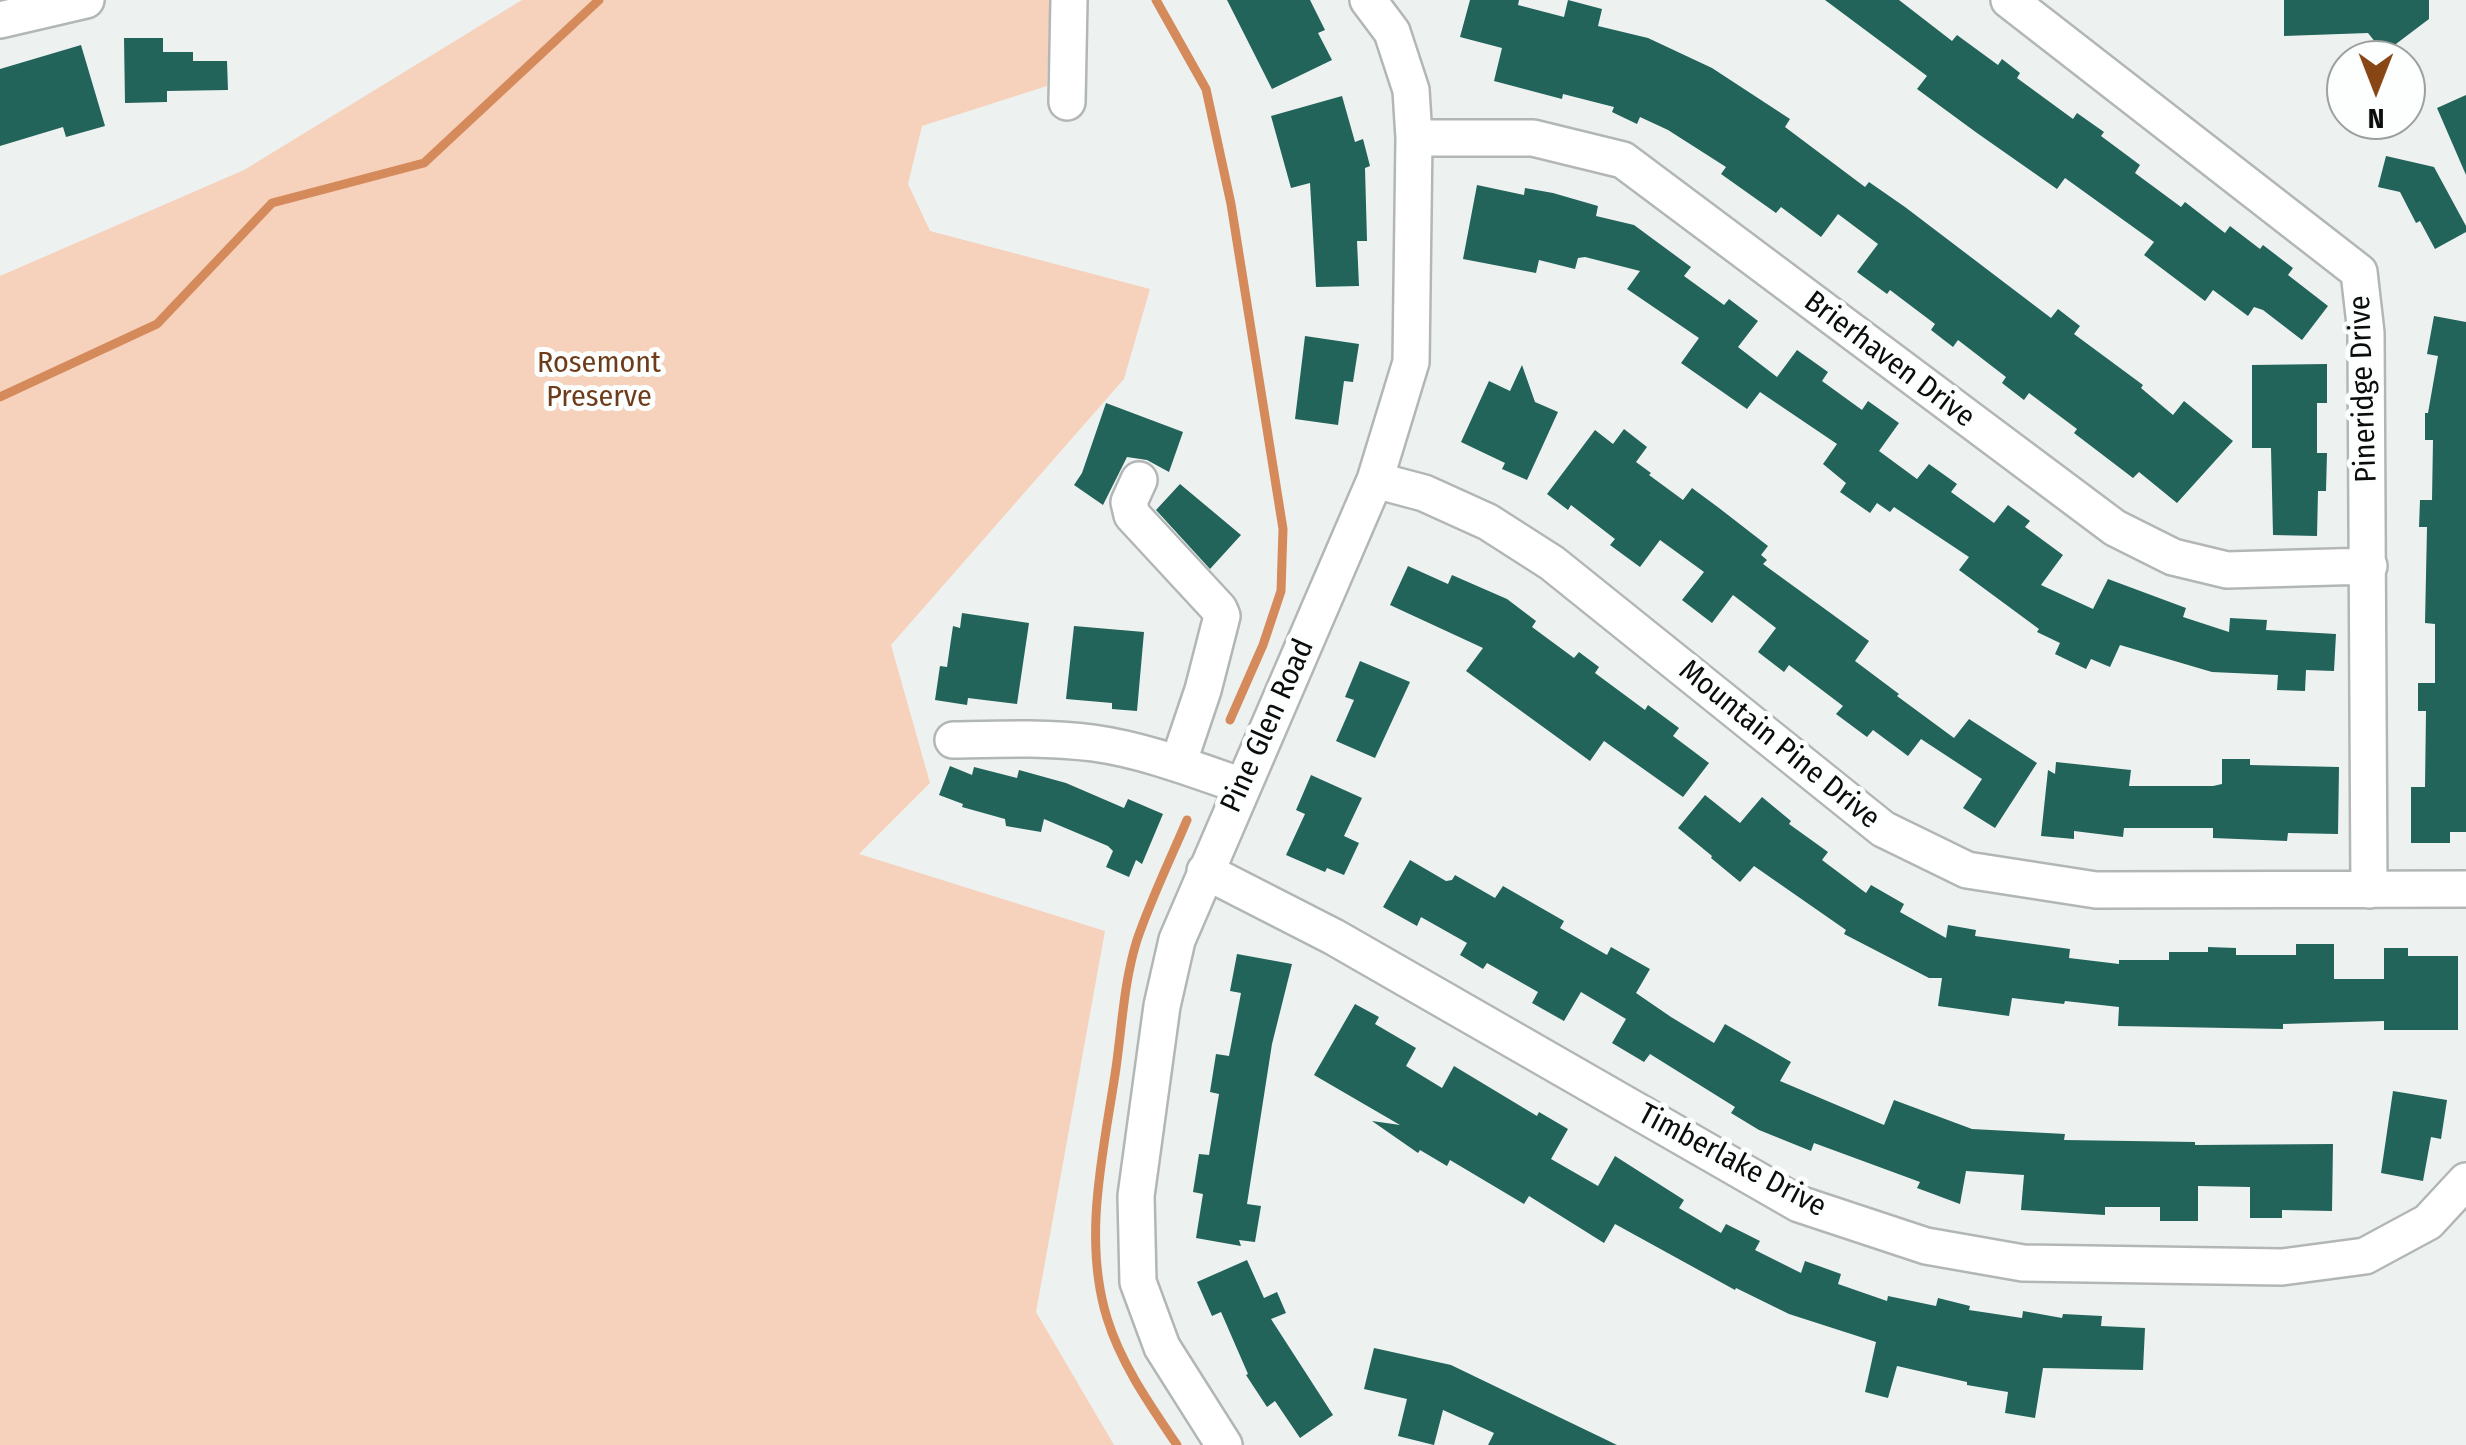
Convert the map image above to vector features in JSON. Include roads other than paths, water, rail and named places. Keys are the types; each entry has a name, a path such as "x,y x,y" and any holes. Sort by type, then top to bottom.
{"street":[{"path":"0,20 86,0"},
{"path":"1067,102 1069,0"},
{"name":"Pine Glen Road","path":"1224,1445 1162,1346 1138,1282 1136,1196 1162,1006 1177,940 1376,480 1411,362 1411,90 1392,32 1368,0"},
{"name":"Pineridge Drive","path":"2009,0 2359,272 2366,333 2369,890"},
{"name":"Brierhaven Drive","path":"1414,138 1533,138 1623,160 2115,528 2173,557 2228,570 2369,566"},
{"path":"1140,480 1128,502 1132,514 1222,616 1178,764"},
{"name":"Mountain Pine Drive","path":"1376,480 1424,493 1488,522 1552,563 1883,829 1967,870 2096,890 2466,889"},
{"path":"953,740 1081,742 1134,751 1242,786"},
{"name":"Timberlake Drive","path":"1205,871 1334,937 1799,1204 1926,1246 2022,1263 2282,1267 2364,1256 2428,1222 2466,1182"}],"waterway":[{"path":"0,397 157,324 272,203 424,163 599,0"},
{"path":"1156,0 1206,89 1231,204 1283,529 1281,591 1263,645 1230,720"},
{"path":"1177,1445 1137,1384 1113,1335 1100,1287 1096,1225 1126,987 1137,940 1187,820"}],"park label":[{"name":"Rosemont Preserve","path":"599,381"}]}
